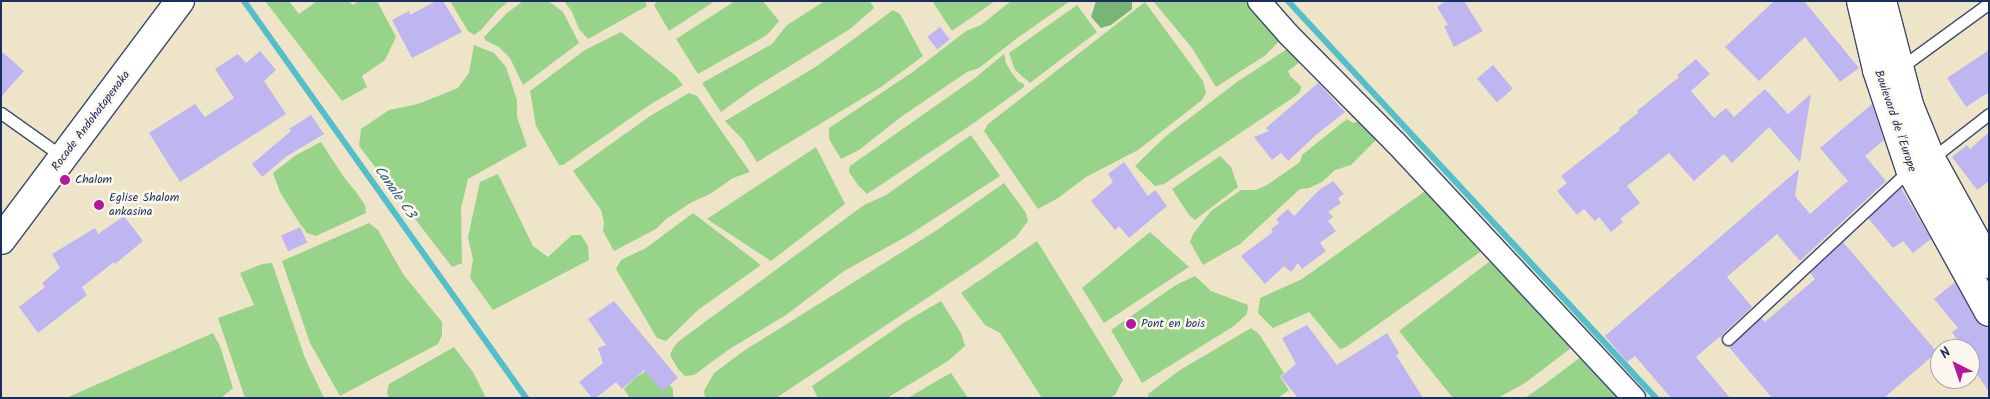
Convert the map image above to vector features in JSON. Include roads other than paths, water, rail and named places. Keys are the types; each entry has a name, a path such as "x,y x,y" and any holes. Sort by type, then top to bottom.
{"main road":[{"name":"Rocade Andohatapenaka","path":"1,240 180,1"},
{"name":"Boulevard de l'Europe","path":"1861,1 1877,70 1989,312"},
{"name":"Boulevard de l'Europe","path":"1882,1 1909,105 1920,164 1989,264"}],"street":[{"path":"1259,1 1288,34 1396,143 1634,398"}],"lane":[{"path":"1900,68 1989,3"},
{"path":"1728,339 1920,164 1989,114"},
{"path":"6,116 63,158"}],"waterway":[{"name":"Canale C3","path":"244,1 526,398"},
{"path":"1288,1 1656,398"}],"place":[{"name":"Chalom","path":"65,180"},
{"name":"Eglise Shalom ankasina","path":"99,205"},
{"name":"Pont en bois","path":"1131,324"}]}
